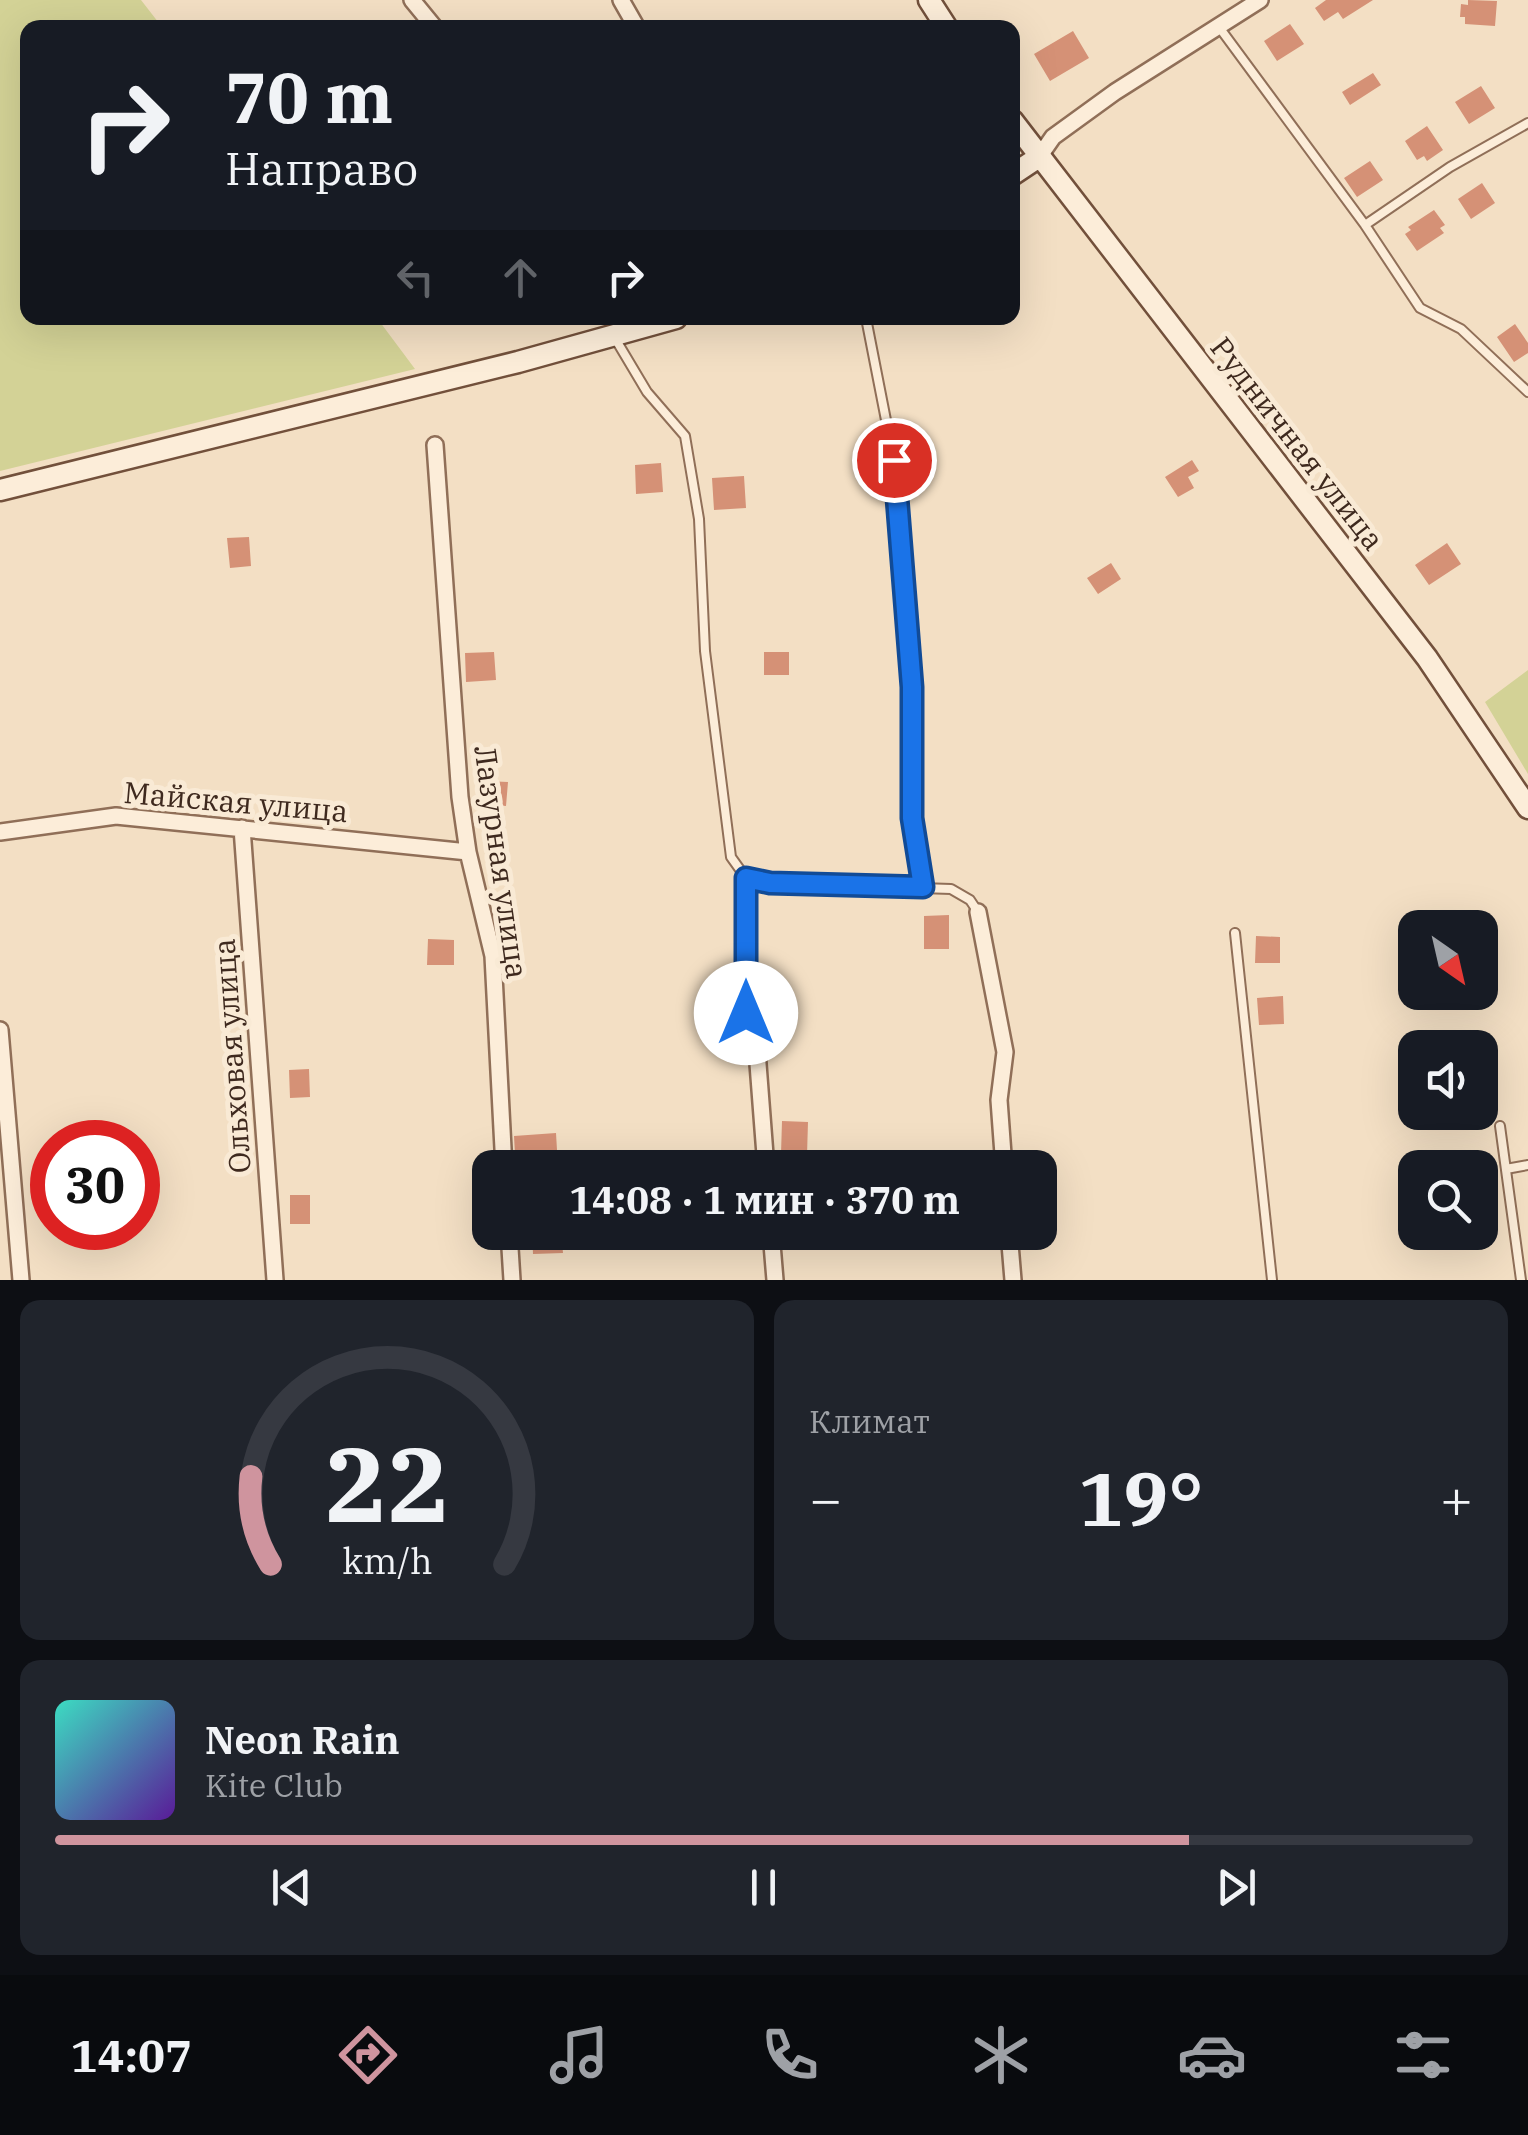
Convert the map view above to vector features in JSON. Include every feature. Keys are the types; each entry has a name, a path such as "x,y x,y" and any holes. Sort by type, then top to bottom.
{"main road":[{"name":"Рудничная улица","path":"1020,131 1427,658 1528,808"},
{"path":"1020,170 1039,158"},
{"path":"0,490 610,327"}],"street":[{"path":"412,0 429,20"},
{"path":"1039,158 1053,136 1260,0"},
{"name":"Лазурная улица","path":"435,445 460,797 468,852 492,956 503,1150"},
{"name":"Майская улица","path":"0,832 116,816 468,852"},
{"name":"Ольховая улица","path":"242,828 275,1280"},
{"path":"746,878 746,1013 756,1051 764,1150"},
{"path":"978,912 1004,1052 999,1100 1003,1150"},
{"path":"0,1030 21,1280"},
{"path":"510,1250 512,1280"},
{"path":"772,1250 775,1280"},
{"path":"1010,1250 1013,1280"}],"lane":[{"path":"1219,27 1365,225 1420,308 1461,329 1528,392"},
{"path":"1365,225 1450,167 1528,123"},
{"path":"867,325 894,460 912,687 912,818 923,887"},
{"path":"610,327 648,392 685,436 699,520 705,651 731,857 746,878 770,883 951,889 970,900 978,912"},
{"path":"1235,933 1272,1280"},
{"path":"1500,1126 1521,1280"},
{"path":"1506,1169 1528,1164"}],"shaded area":[{"path":"0,0 141,0 157,20 20,20 20,325 382,325 415,369 0,471"},
{"path":"1528,670 1528,774 1485,702"}],"building":[{"path":"1326,0 1373,0 1343,19 1338,12 1324,21 1315,8"},
{"path":"1468,0 1497,1 1495,26 1465,24 1465,17 1460,17 1461,4 1468,5"},
{"path":"1290,24 1304,44 1277,61 1264,41"},
{"path":"1073,31 1089,58 1050,81 1034,54"},
{"path":"1373,73 1381,85 1350,105 1342,92"},
{"path":"1481,86 1495,108 1469,124 1455,102"},
{"path":"1427,126 1443,150 1427,161 1424,156 1417,160 1405,141"},
{"path":"1370,161 1383,180 1357,197 1344,178"},
{"path":"1482,183 1495,203 1471,219 1458,199"},
{"path":"1434,210 1445,225 1440,228 1444,233 1417,251 1405,234 1411,230 1408,227"},
{"path":"1515,324 1528,343 1528,353 1514,362 1497,337"},
{"path":"1192,460 1199,471 1188,477 1194,488 1178,497 1165,477"},
{"path":"661,463 663,492 636,494 635,465"},
{"path":"744,476 746,508 714,510 712,478"},
{"path":"249,537 251,566 230,568 227,538"},
{"path":"1447,543 1461,564 1429,585 1415,565"},
{"path":"1111,563 1121,579 1098,594 1087,578"},
{"path":"494,652 496,680 466,682 465,653"},
{"path":"764,652 789,652 789,675 764,675"},
{"path":"485,781 508,782 506,806 483,804"},
{"path":"949,915 949,949 924,949 924,916"},
{"path":"1256,936 1280,937 1280,963 1255,963"},
{"path":"428,939 454,940 454,965 427,965"},
{"path":"1283,996 1284,1024 1259,1025 1257,998"},
{"path":"309,1069 310,1097 290,1098 289,1070"},
{"path":"782,1121 808,1122 807,1150 781,1150"},
{"path":"556,1133 557,1150 515,1150 514,1136"},
{"path":"290,1195 310,1195 310,1224 290,1224"},
{"path":"533,1250 563,1253 533,1254"}],"route":[{"path":"746,1013 746,878 770,883 923,887 912,818 912,687 894,460"}]}
